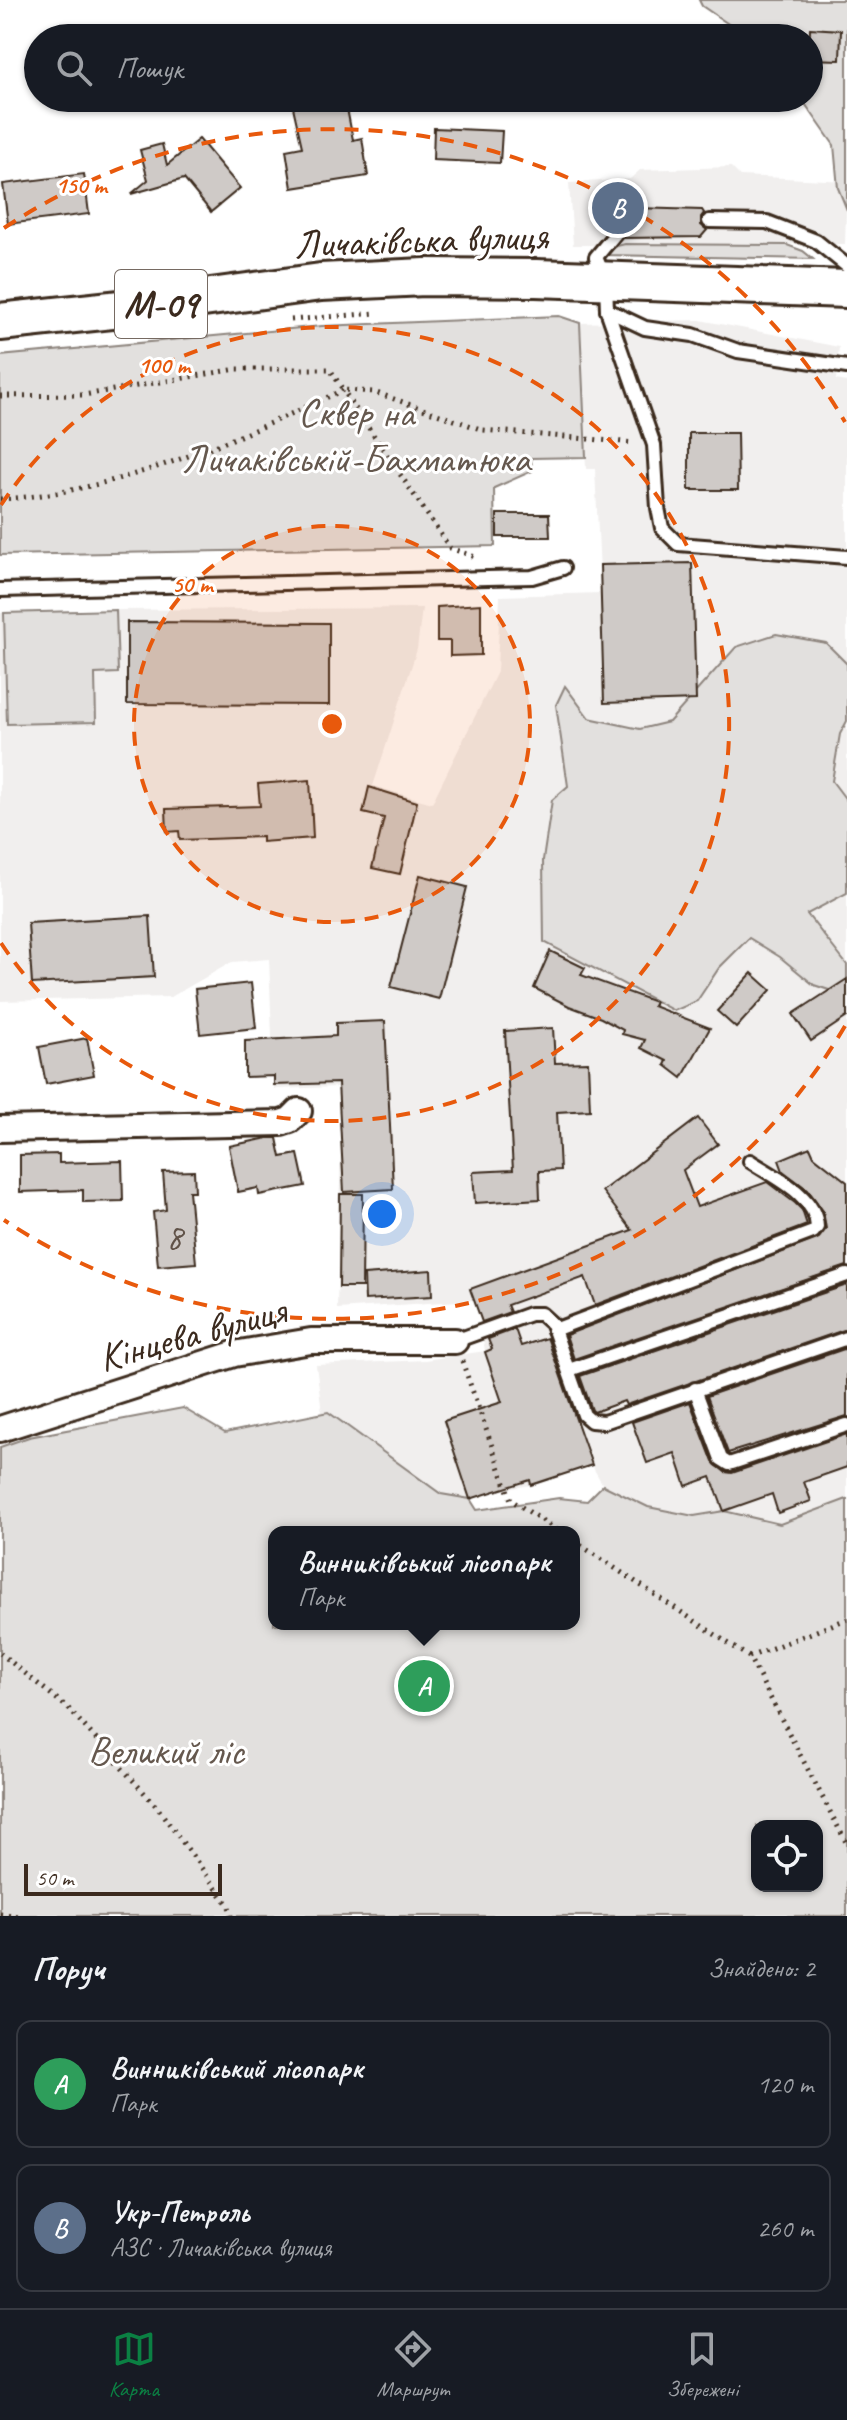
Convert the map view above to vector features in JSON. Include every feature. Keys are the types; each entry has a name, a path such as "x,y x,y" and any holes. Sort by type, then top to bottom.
{"main road":[{"name":"Личаківська вулиця","path":"0,322 321,282 425,277 536,278 607,296 847,289"}],"street":[{"path":"0,1129 281,1123 290,1120 299,1111"},
{"name":"Кінцева вулиця","path":"0,1429 234,1354 311,1341 455,1341"}],"lane":[{"path":"709,221 767,222 816,241 847,266"},
{"path":"616,233 596,257 654,445 662,528 678,544 847,557"},
{"path":"607,296 645,328 693,335 738,351 847,367"},
{"path":"0,590 532,577 563,568"},
{"path":"554,1330 813,1232 817,1220 798,1192 750,1161"},
{"path":"569,1370 847,1275"},
{"path":"455,1341 530,1314 541,1314 552,1324 584,1415 591,1421 604,1422 847,1338"},
{"path":"695,1389 721,1459 729,1464 847,1425"}],"path":[{"path":"0,396 84,395 237,369 330,369 450,548 532,577"},
{"path":"0,499 89,488 130,475 280,419 343,390 374,392 483,430 654,445"},
{"path":"455,1341 511,1500 551,1526"},
{"path":"580,1545 749,1657 847,1844"},
{"path":"749,1657 847,1619"},
{"path":"0,1653 68,1708 157,1807 229,1906 231,1916"},
{"path":"0,1914 21,1916"}],"shaded area":[{"path":"731,167 740,176 847,181 845,244 573,245 569,183 630,179 640,170"},
{"path":"700,320 839,347 836,380 847,382 847,1499 780,1524 724,1511 694,1516 648,1507 603,1485 592,1466 531,1485 470,1499 396,1486 323,1421 316,1365 425,1360 485,1351 474,1300 337,1309 339,1087 274,1089 269,959 232,962 171,997 0,1001 0,613 422,608 417,649 373,786 432,803 497,672 500,596 601,593 595,469 586,469 580,323"}],"green space":[{"path":"699,0 847,0 847,210 838,188 834,145 811,112 823,112 823,24 728,24 702,6"},
{"path":"625,244 787,245 813,259 605,255"},
{"name":"Сквер на Личаківській-Бахматюка","path":"559,316 580,323 586,457 531,458 532,471 494,488 495,546 0,555 0,356 322,326"},
{"path":"116,610 118,673 95,674 96,722 7,724 4,613"},
{"path":"776,634 826,643 847,664 847,721 840,734 832,781 847,801 847,893 807,914 847,965 847,996 814,985 780,957 749,938 719,968 697,1001 674,1011 544,942 543,860 552,800 568,786 556,705 565,686 589,718 640,729 669,722 736,647"},
{"name":"Великий ліс","path":"183,1408 225,1433 328,1412 441,1494 470,1499 477,1510 559,1498 587,1501 603,1485 648,1507 694,1516 724,1511 780,1524 847,1499 847,1916 0,1916 0,1447 29,1437"}],"building":[{"path":"823,29 841,30 840,60 823,59"},
{"path":"294,112 348,112 353,140 362,138 368,176 292,188 286,150 302,147"},
{"path":"434,128 502,131 500,163 433,160"},
{"path":"199,139 240,188 211,212 184,179 131,194 148,180 140,150 162,144 167,165"},
{"path":"84,174 89,214 8,224 3,184"},
{"path":"601,187 630,188 636,208 702,210 701,225 707,230 701,237 623,238 625,231 621,226 614,224 609,227 603,221"},
{"path":"689,433 737,433 738,490 689,490"},
{"path":"497,514 549,514 550,537 497,537"},
{"path":"692,563 696,700 604,703 600,565"},
{"path":"481,604 481,655 450,656 450,641 437,641 437,607"},
{"path":"127,622 329,623 329,705 127,704"},
{"path":"310,780 313,838 262,842 262,837 180,840 179,831 167,832 166,809 260,806 258,784"},
{"path":"369,787 417,802 400,874 372,868 384,818 363,813"},
{"path":"420,875 467,887 439,999 391,987"},
{"path":"150,916 154,977 32,984 28,923"},
{"path":"550,951 585,968 581,975 655,1002 653,1006 710,1028 682,1078 665,1065 667,1061 641,1048 645,1040 622,1034 623,1030 601,1018 534,988"},
{"path":"752,973 771,990 736,1028 717,1011"},
{"path":"847,979 847,1017 811,1041 793,1014"},
{"path":"251,983 256,1028 200,1034 195,989"},
{"path":"385,1021 393,1189 344,1192 338,1083 274,1085 274,1076 245,1077 245,1041 336,1036 336,1023"},
{"path":"553,1028 555,1063 588,1062 590,1110 557,1112 560,1170 539,1171 540,1199 475,1203 473,1172 513,1170 505,1031"},
{"path":"87,1038 94,1075 46,1084 39,1047"},
{"path":"698,1118 718,1144 683,1170 697,1207 767,1182 802,1210 807,1225 595,1305 585,1277 507,1305 510,1312 482,1322 470,1289 632,1230 602,1191"},
{"path":"277,1138 281,1157 298,1154 305,1186 259,1195 258,1188 238,1192 229,1146"},
{"path":"810,1147 814,1156 847,1182 847,1266 574,1359 566,1335 819,1238 826,1229 823,1211 808,1190 783,1171 779,1160"},
{"path":"59,1154 59,1163 122,1161 123,1201 83,1202 83,1190 20,1192 20,1155"},
{"path":"194,1171 195,1191 189,1191 196,1263 158,1266 153,1212 166,1210 163,1172"},
{"path":"340,1194 363,1194 362,1287 339,1287"},
{"path":"431,1270 432,1296 365,1300 364,1275"},
{"path":"847,1285 847,1329 626,1405 624,1401 594,1412 592,1410 580,1376"},
{"path":"515,1329 521,1346 547,1338 592,1465 531,1485 530,1480 470,1499 444,1421 502,1402 485,1352 492,1349 488,1339"},
{"path":"847,1348 847,1416 728,1453 707,1396"},
{"path":"690,1402 713,1462 725,1472 732,1473 847,1434 847,1467 804,1482 811,1501 778,1513 772,1494 724,1511 711,1477 686,1486 675,1453 647,1463 632,1422"}],"place":[{"name":"Укр-Петроль","path":"618,208"},
{"name":"Винниківський лісопарк","path":"424,1686"}]}
